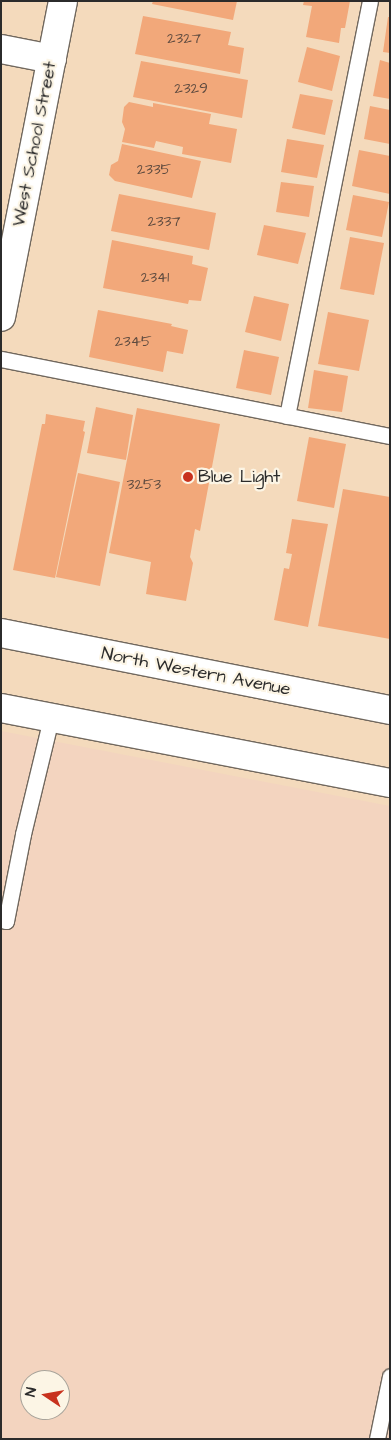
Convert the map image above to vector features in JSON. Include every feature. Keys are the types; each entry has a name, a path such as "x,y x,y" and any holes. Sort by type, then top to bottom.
{"main road":[{"name":"West School Street","path":"1,317 63,1"},
{"path":"1,49 52,59"},
{"name":"North Western Avenue","path":"1,633 390,710"},
{"path":"1,708 390,783"}],"lane":[{"path":"287,416 370,1"},
{"path":"1,359 390,436"},
{"path":"4,921 51,718"},
{"path":"377,1439 390,1376"}],"shaded area":[{"path":"1,731 390,806 390,1439 1,1439"}],"building":[{"path":"153,1 237,1 233,20 152,4"},
{"path":"304,1 350,1 345,28 341,28 339,43 306,37 312,6 303,5"},
{"path":"143,16 231,32 228,45 244,48 240,74 135,54"},
{"path":"388,17 390,17 390,53 383,52"},
{"path":"307,47 340,56 332,91 298,82"},
{"path":"380,60 390,63 390,99 373,96"},
{"path":"141,61 248,80 242,118 133,97"},
{"path":"300,94 333,100 325,135 292,128"},
{"path":"129,102 153,107 153,103 211,114 209,124 237,129 231,163 182,154 183,147 156,141 154,148 122,142 125,129 122,122 124,107"},
{"path":"370,106 390,110 390,144 364,139"},
{"path":"287,139 324,145 317,178 281,172"},
{"path":"122,144 201,161 192,198 115,181 109,175 111,165 118,161"},
{"path":"359,150 390,156 390,194 352,186"},
{"path":"281,182 314,186 309,217 276,212"},
{"path":"119,194 216,213 209,250 111,231"},
{"path":"353,195 389,202 382,237 346,230"},
{"path":"264,225 306,233 298,264 257,255"},
{"path":"350,237 384,243 374,295 340,289"},
{"path":"112,240 193,256 192,264 208,268 201,301 189,300 188,304 103,288"},
{"path":"254,296 289,304 281,341 245,332"},
{"path":"98,310 172,324 171,326 188,330 183,354 167,351 163,372 89,357"},
{"path":"328,312 369,320 359,371 318,364"},
{"path":"244,350 279,357 271,395 236,388"},
{"path":"314,370 348,376 342,412 308,408"},
{"path":"96,407 133,415 126,460 87,453"},
{"path":"137,408 220,424 200,531 195,529 190,557 193,563 186,601 146,594 151,562 109,553"},
{"path":"46,414 85,421 83,431 85,432 55,578 13,570 42,424 45,424"},
{"path":"309,437 346,444 334,508 297,501"},
{"path":"78,473 120,482 100,586 56,577"},
{"path":"343,489 390,497 390,639 318,626"},
{"path":"292,519 328,524 308,627 274,620 284,568 289,569 292,554 286,553"}],"place":[{"name":"Blue Light","path":"188,477"}]}
